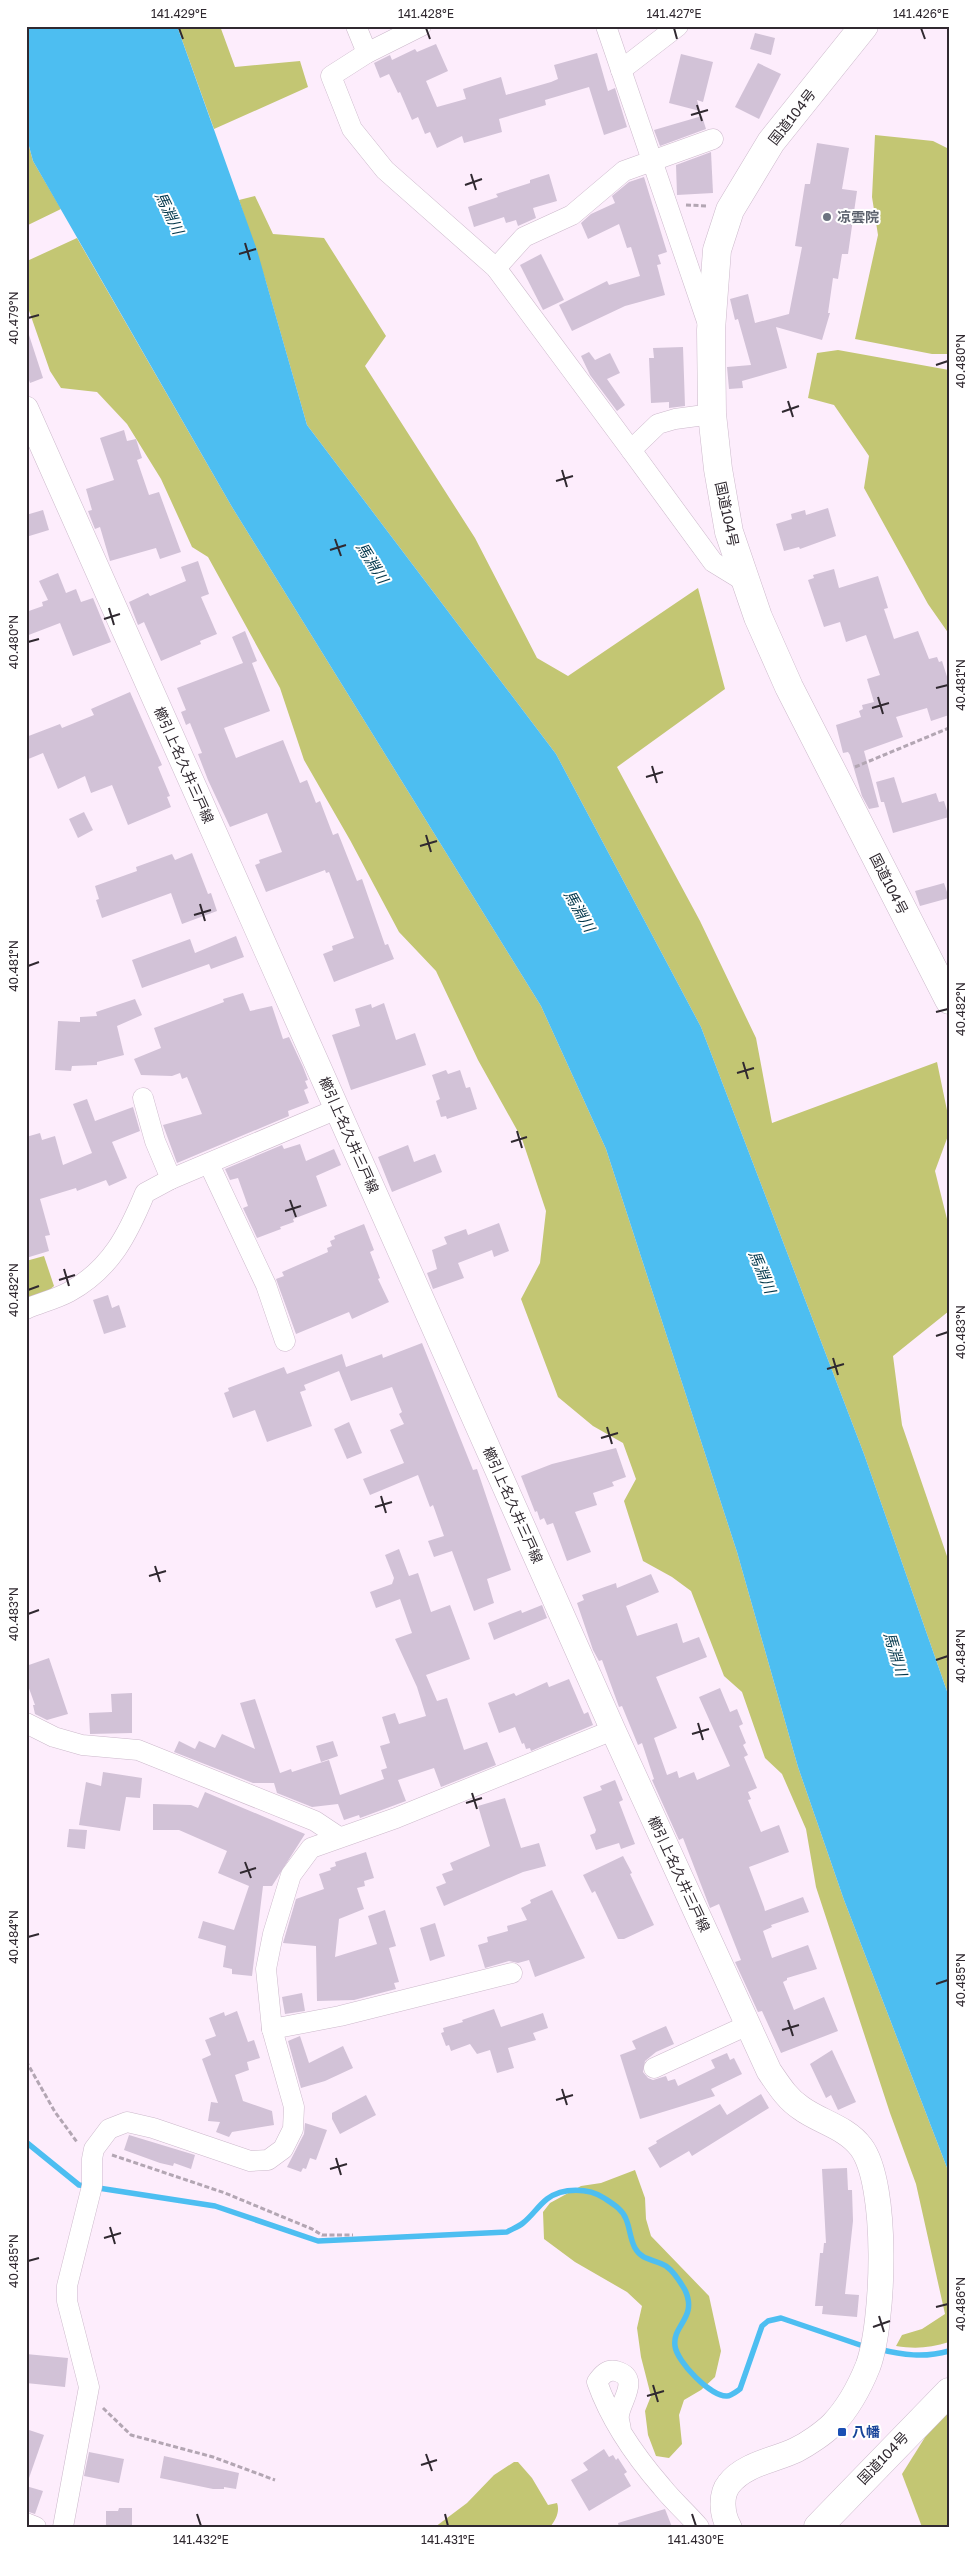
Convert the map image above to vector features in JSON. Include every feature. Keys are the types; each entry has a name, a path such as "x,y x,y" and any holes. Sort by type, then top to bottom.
{"highway":[{"name":"国道104号","path":"864,26 771,142 730,210 717,250 710,330 712,414 718,469 729,532 744,581 789,687 949,1000"},
{"name":"国道104号","path":"818,2527 939,2401"}],"main road":[{"name":"櫛引上名久井三戸線","path":"26,408 614,1730 769,2071 786,2094 801,2108 840,2129 861,2147 870,2166 876,2189 880,2224 880,2265 877,2316 868,2364 854,2396 833,2425 796,2449 745,2471 728,2484 723,2503 729,2527"}],"street":[{"path":"356,26 367,54"},
{"path":"421,26 367,54 331,76 352,129 385,170 496,268 713,562 725,572 744,581"},
{"path":"606,26 710,330"},
{"path":"621,70 678,26"},
{"path":"496,268 524,237 572,215 624,171 713,139"},
{"path":"631,450 658,424 675,419 712,414"},
{"path":"143,1098 155,1141 171,1179"},
{"path":"26,1309 70,1292 108,1262 129,1230 145,1193 171,1179 337,1109"},
{"path":"209,1164 266,1285 285,1341"},
{"path":"26,1723 54,1737 82,1745 138,1750 315,1821 339,1837"},
{"path":"63,2527 89,2387 67,2301 67,2286 92,2186 93,2154 108,2129 127,2122 152,2128 250,2161 268,2160 283,2149 293,2129 294,2107 272,2029 266,1969 273,1934 291,1874 311,1848 396,1818 614,1730"},
{"path":"272,2029 340,2016 512,1973"},
{"path":"654,2068 748,2025"},
{"path":"621,2431 662,2488 698,2527"},
{"path":"26,2523 36,2527"}],"path":[{"path":"854,768 949,728"},
{"path":"26,2060 55,2112 83,2150 225,2193 312,2229 322,2235 352,2235"},
{"path":"87,2400 97,2403 131,2435 213,2457 275,2480"}],"green space":[{"path":"177,26 220,26 235,67 300,61 308,87 214,129"},
{"path":"26,135 33,161 61,209 26,226"},
{"path":"875,135 933,141 949,149 949,354 932,354 855,339 878,235 872,197"},
{"path":"255,196 273,234 324,238 386,336 365,366 475,538 537,658 568,676 698,588 725,689 617,767 700,921 756,1038 772,1123 937,1062 949,1120 949,1133 935,1171 949,1227 949,1311 893,1356 902,1425 949,1562 949,1697 864,1454 701,1027 556,754 307,425 266,282 239,200"},
{"path":"77,238 232,507 541,1006 606,1149 737,1552 798,1767 844,1900 949,2173 949,2342 922,2347 896,2346 902,2335 922,2329 945,2314 916,2184 890,2113 816,1887 806,1829 782,1774 765,1758 742,1692 724,1676 691,1591 672,1577 643,1561 624,1501 636,1479 623,1443 593,1426 558,1397 521,1299 540,1263 546,1211 522,1139 478,1060 436,971 399,932 350,840 304,760 280,688 208,557 192,547 161,479 127,424 97,392 61,388 50,371 26,302 27,261"},
{"path":"838,350 949,370 949,634 928,604 864,488 869,456 834,405 808,398 817,353"},
{"path":"44,1256 54,1286 46,1293 26,1299 26,1261"},
{"path":"635,2170 645,2198 646,2219 651,2236 709,2296 721,2351 715,2377 701,2390 684,2400 679,2415 682,2444 669,2458 656,2456 648,2435 645,2411 651,2396 641,2357 637,2328 642,2306 627,2292 575,2262 544,2239 543,2212 550,2203 581,2186 601,2183"},
{"path":"949,2399 949,2527 922,2527 902,2474"},
{"path":"514,2462 518,2462 532,2478 548,2505 557,2503 557,2515 550,2527 435,2527 467,2503 494,2475"}],"water":[{"name":"馬淵川","path":"26,26 177,26 257,250 307,425 556,754 701,1027 864,1454 949,1697 949,2173 844,1900 798,1767 737,1552 606,1149 541,1006 232,507 33,161 26,135"}],"building":[{"path":"755,33 775,38 771,55 750,49"},
{"path":"436,44 448,71 426,81 437,107 466,99 463,89 501,77 506,95 551,82 558,79 554,65 597,53 608,91 615,88 627,127 604,135 589,87 545,100 546,105 499,119 502,132 464,143 462,136 437,148 430,132 425,134 418,117 412,120 400,92 398,93 389,74 380,78 374,63 390,55 392,60 415,49 417,52"},
{"path":"681,54 713,62 703,102 697,100 700,111 669,103"},
{"path":"758,63 781,74 759,119 735,107"},
{"path":"702,116 706,129 660,146 654,130"},
{"path":"817,143 849,148 842,189 857,191 848,254 842,254 838,279 833,278 828,313 830,313 822,340 776,327 787,368 742,381 743,388 729,389 727,367 751,365 738,319 735,320 730,299 748,294 755,323 789,314 802,247 795,246 805,184 810,184"},
{"path":"711,152 713,193 677,195 676,165"},
{"path":"549,174 557,201 533,208 536,218 518,226 516,220 506,223 504,217 474,227 468,207 498,197 496,194 530,183 530,180"},
{"path":"644,177 667,252 658,255 661,264 657,265 665,295 625,306 572,331 559,305 607,281 609,285 640,276 631,247 627,248 619,224 588,239 581,223 591,214 615,203 612,196 629,182"},
{"path":"541,254 564,300 543,310 520,265"},
{"path":"29,335 43,378 30,383 26,371 26,336"},
{"path":"683,347 685,406 669,408 669,402 651,403 649,358 654,358 653,348"},
{"path":"589,352 595,360 610,353 620,373 607,379 625,405 617,411 590,375 581,356"},
{"path":"124,430 127,441 136,439 142,458 137,460 149,495 159,492 181,552 160,559 156,548 110,561 100,527 95,529 88,511 92,510 86,489 114,480 100,438"},
{"path":"828,508 836,536 800,549 799,547 784,551 776,524 792,519 791,514 805,510 806,515"},
{"path":"43,510 49,530 26,537 26,515"},
{"path":"198,561 209,594 201,597 217,634 200,641 201,644 161,661 144,622 138,625 129,602 148,593 150,596 186,581 181,567"},
{"path":"834,569 839,588 878,576 888,608 884,609 894,639 918,631 929,659 937,657 939,662 942,661 949,683 949,715 931,721 927,708 896,717 903,737 864,751 879,807 869,809 862,796 850,755 848,752 843,753 836,725 861,717 859,711 863,709 862,705 874,702 867,679 880,675 866,635 846,642 840,622 824,627 808,580 814,578 813,575"},
{"path":"58,573 66,593 76,589 81,602 93,598 111,642 73,656 60,623 26,636 26,612 43,606 42,602 48,600 39,581"},
{"path":"245,631 257,661 252,663 270,711 224,728 236,758 283,740 300,783 307,780 316,803 320,801 333,835 338,833 357,881 362,879 385,945 388,944 394,959 334,982 323,954 333,950 332,946 354,938 329,872 326,873 325,870 266,892 255,865 260,863 259,860 282,852 267,813 230,827 198,754 202,753 190,723 186,725 181,712 186,710 177,688 243,663 232,637"},
{"path":"130,692 162,765 158,767 170,796 167,797 171,807 128,825 112,785 91,793 85,776 58,789 43,753 26,760 26,737 60,724 62,728 94,715 91,709"},
{"path":"894,777 902,803 936,793 939,802 944,801 949,817 893,833 884,802 881,802 876,782"},
{"path":"84,812 93,830 78,838 69,819"},
{"path":"192,853 208,894 211,893 217,911 182,924 171,893 102,918 96,900 99,899 95,886 137,871 136,867 172,854 175,860"},
{"path":"944,883 949,898 920,906 915,891"},
{"path":"236,936 244,957 211,969 209,964 142,988 132,960 190,939 195,953"},
{"path":"243,993 250,1011 272,1006 283,1039 289,1037 308,1080 305,1081 308,1088 304,1090 309,1103 288,1111 289,1116 177,1163 163,1125 202,1114 187,1077 182,1079 180,1073 172,1076 141,1075 134,1059 161,1048 154,1028 224,1002 223,999"},
{"path":"135,999 142,1015 117,1026 124,1055 97,1062 97,1065 72,1066 71,1071 55,1070 58,1021 80,1022 80,1017 97,1016 96,1012"},
{"path":"384,1003 396,1040 415,1033 426,1065 351,1090 332,1035 360,1026 355,1009 371,1004 372,1008"},
{"path":"446,1070 448,1074 460,1070 466,1088 470,1087 477,1109 447,1119 446,1116 441,1117 436,1101 440,1099 432,1075"},
{"path":"87,1099 95,1121 133,1107 140,1131 112,1142 127,1178 109,1186 106,1180 77,1191 76,1188 40,1199 50,1235 45,1236 49,1251 26,1258 26,1137 40,1133 42,1140 55,1136 63,1165 92,1153 73,1104"},
{"path":"300,1144 306,1161 334,1149 341,1165 316,1176 327,1206 293,1219 294,1222 280,1227 281,1229 257,1238 243,1208 248,1206 238,1178 230,1180 225,1169 282,1145 284,1149"},
{"path":"408,1145 414,1162 435,1154 442,1172 392,1192 378,1157"},
{"path":"499,1223 509,1251 494,1257 492,1250 458,1263 464,1278 433,1289 427,1273 437,1269 432,1250 447,1244 444,1237 466,1229 468,1235"},
{"path":"364,1224 374,1250 370,1252 380,1278 378,1279 389,1302 352,1319 349,1312 296,1334 276,1279 284,1276 282,1272 328,1252 327,1248 332,1246 330,1241 335,1239 334,1236"},
{"path":"108,1295 112,1308 119,1305 126,1327 104,1334 93,1300"},
{"path":"422,1343 473,1470 477,1469 511,1570 487,1579 494,1603 474,1611 452,1551 434,1557 428,1541 444,1536 433,1505 430,1507 418,1475 370,1495 363,1479 404,1463 390,1430 404,1424 399,1414 402,1412 392,1387 351,1401 339,1371 304,1385 306,1390 300,1392 312,1426 267,1442 255,1410 233,1418 224,1393 229,1391 228,1388 284,1367 287,1374 342,1354 346,1367 382,1354 383,1358"},
{"path":"349,1422 362,1453 347,1459 334,1429"},
{"path":"616,1448 626,1477 612,1482 614,1486 593,1493 597,1505 575,1512 591,1552 567,1561 553,1523 547,1525 544,1518 540,1520 521,1476 552,1464"},
{"path":"399,1549 409,1576 418,1573 431,1612 450,1605 470,1659 426,1675 437,1701 447,1698 464,1750 487,1742 496,1765 441,1787 434,1768 398,1780 406,1801 360,1818 359,1815 344,1820 338,1804 312,1807 277,1793 274,1783 253,1783 174,1752 179,1741 195,1749 199,1741 215,1748 222,1734 255,1749 240,1703 255,1699 280,1773 291,1769 292,1772 329,1760 340,1795 384,1779 381,1770 387,1768 380,1746 390,1743 382,1717 395,1713 399,1724 426,1716 417,1687 395,1639 412,1633 400,1599 376,1608 370,1592 392,1584 394,1578 385,1555"},
{"path":"651,1574 659,1592 626,1606 637,1636 677,1623 683,1643 699,1637 707,1657 656,1677 677,1728 654,1738 667,1775 677,1771 679,1778 694,1772 697,1780 730,1766 699,1697 720,1688 730,1712 737,1709 743,1724 739,1726 746,1743 743,1745 748,1755 744,1757 757,1788 748,1792 751,1799 748,1800 761,1832 779,1825 789,1852 749,1867 765,1911 803,1897 809,1912 771,1925 772,1927 763,1931 772,1958 808,1945 817,1969 787,1978 783,1982 794,2010 824,1997 838,2031 781,2053 762,2011 758,2012 735,1962 741,1960 719,1904 710,1908 683,1838 679,1840 652,1780 654,1779 642,1743 638,1745 622,1706 619,1707 602,1660 599,1661 593,1650 577,1603 584,1600 582,1595 616,1583 617,1588"},
{"path":"542,1605 547,1618 494,1640 488,1623 521,1610 522,1613"},
{"path":"49,1658 68,1714 47,1720 35,1714 33,1705 35,1705 26,1680 26,1666"},
{"path":"569,1679 584,1714 588,1712 593,1725 531,1751 530,1748 526,1749 524,1743 522,1744 515,1727 499,1733 488,1703 514,1693 516,1696 547,1682 549,1687"},
{"path":"132,1693 132,1733 90,1734 89,1713 112,1712 111,1694"},
{"path":"333,1741 338,1756 321,1762 316,1746"},
{"path":"103,1772 142,1778 140,1798 126,1797 120,1831 79,1825 86,1782 101,1786"},
{"path":"615,1780 623,1800 619,1802 635,1844 621,1849 619,1843 596,1850 590,1835 595,1833 596,1830 583,1797 602,1790 600,1786"},
{"path":"205,1792 305,1834 272,1886 263,1886 252,1976 232,1974 232,1969 223,1967 226,1946 198,1938 203,1921 234,1930 249,1886 218,1873 227,1851 179,1830 153,1830 153,1804 191,1805 198,1808"},
{"path":"505,1798 521,1848 539,1843 546,1866 523,1872 444,1906 436,1887 446,1883 442,1874 453,1870 450,1863 490,1846 478,1806"},
{"path":"69,1829 87,1830 85,1849 67,1847"},
{"path":"366,1852 374,1878 364,1881 365,1886 357,1888 364,1909 339,1919 335,1957 377,1944 368,1916 385,1910 396,1946 389,1948 399,1982 394,1983 396,1989 354,2000 317,2001 316,1946 283,1943 296,1899 324,1889 319,1874 331,1870 330,1868 336,1866 335,1862"},
{"path":"623,1856 654,1925 624,1939 618,1939 595,1891 592,1893 583,1875"},
{"path":"552,1890 585,1958 535,1977 529,1960 518,1963 509,1961 485,1968 478,1945 488,1942 487,1937 508,1931 507,1926 527,1920 521,1908 531,1903 530,1900"},
{"path":"435,1923 445,1956 430,1961 420,1928"},
{"path":"302,1993 305,2011 285,2014 282,1997"},
{"path":"494,2009 501,2027 543,2013 548,2028 533,2033 536,2040 508,2048 514,2068 497,2073 490,2050 477,2054 470,2044 451,2051 449,2045 446,2046 441,2033 444,2032 443,2028"},
{"path":"237,2011 248,2042 254,2040 260,2058 247,2062 249,2070 235,2075 243,2101 272,2111 274,2125 232,2132 229,2137 216,2132 220,2122 208,2121 211,2102 218,2103 202,2059 211,2055 205,2040 216,2036 209,2018 224,2012 225,2016"},
{"path":"666,2026 674,2044 656,2052 645,2061 643,2072 648,2078 653,2080 666,2076 668,2081 675,2079 678,2086 715,2068 711,2060 727,2053 730,2060 734,2058 742,2074 711,2089 715,2096 640,2119 620,2055 636,2049 632,2041"},
{"path":"300,2036 309,2063 343,2046 353,2068 325,2081 301,2088 288,2041"},
{"path":"832,2050 856,2102 838,2110 831,2095 826,2098 810,2064"},
{"path":"761,2094 769,2108 692,2156 689,2151 660,2168 648,2148 657,2143 656,2141 720,2104 727,2115"},
{"path":"366,2095 376,2115 340,2134 332,2119 332,2113"},
{"path":"305,2123 327,2130 316,2160 310,2158 306,2169 303,2168 301,2172 287,2167 304,2134"},
{"path":"129,2135 195,2155 191,2169 174,2163 173,2166 160,2163 124,2150"},
{"path":"847,2168 848,2190 852,2190 853,2221 845,2294 859,2295 857,2317 822,2314 823,2306 815,2306 820,2253 823,2253 824,2243 826,2243 822,2169"},
{"path":"26,2354 68,2358 65,2387 26,2383"},
{"path":"26,2429 44,2435 29,2478 26,2478"},
{"path":"604,2449 609,2457 613,2455 616,2460 618,2458 627,2472 624,2474 631,2486 589,2511 571,2480 588,2470 583,2463"},
{"path":"89,2452 124,2459 119,2483 84,2476"},
{"path":"164,2456 239,2473 236,2489 224,2487 224,2489 213,2489 160,2478"},
{"path":"26,2486 43,2491 35,2514 26,2511"},
{"path":"119,2508 132,2508 132,2527 106,2527 106,2511 118,2511"},
{"path":"665,2509 672,2527 619,2527 618,2523"}],"waterway":[{"path":"26,2142 79,2185 215,2206 318,2241 507,2232 523,2223 553,2195 576,2190 591,2192 604,2198 620,2210 626,2219 632,2241 638,2252 645,2258 666,2266 685,2290 688,2300 687,2314 677,2332 675,2346 677,2353 688,2369 712,2391 727,2396 740,2389 762,2326 768,2321 781,2318 866,2347"},
{"path":"878,2349 914,2355 949,2351"}],"place":[{"name":"凉雲院","path":"827,217"},
{"name":"八幡","path":"842,2432"}]}
